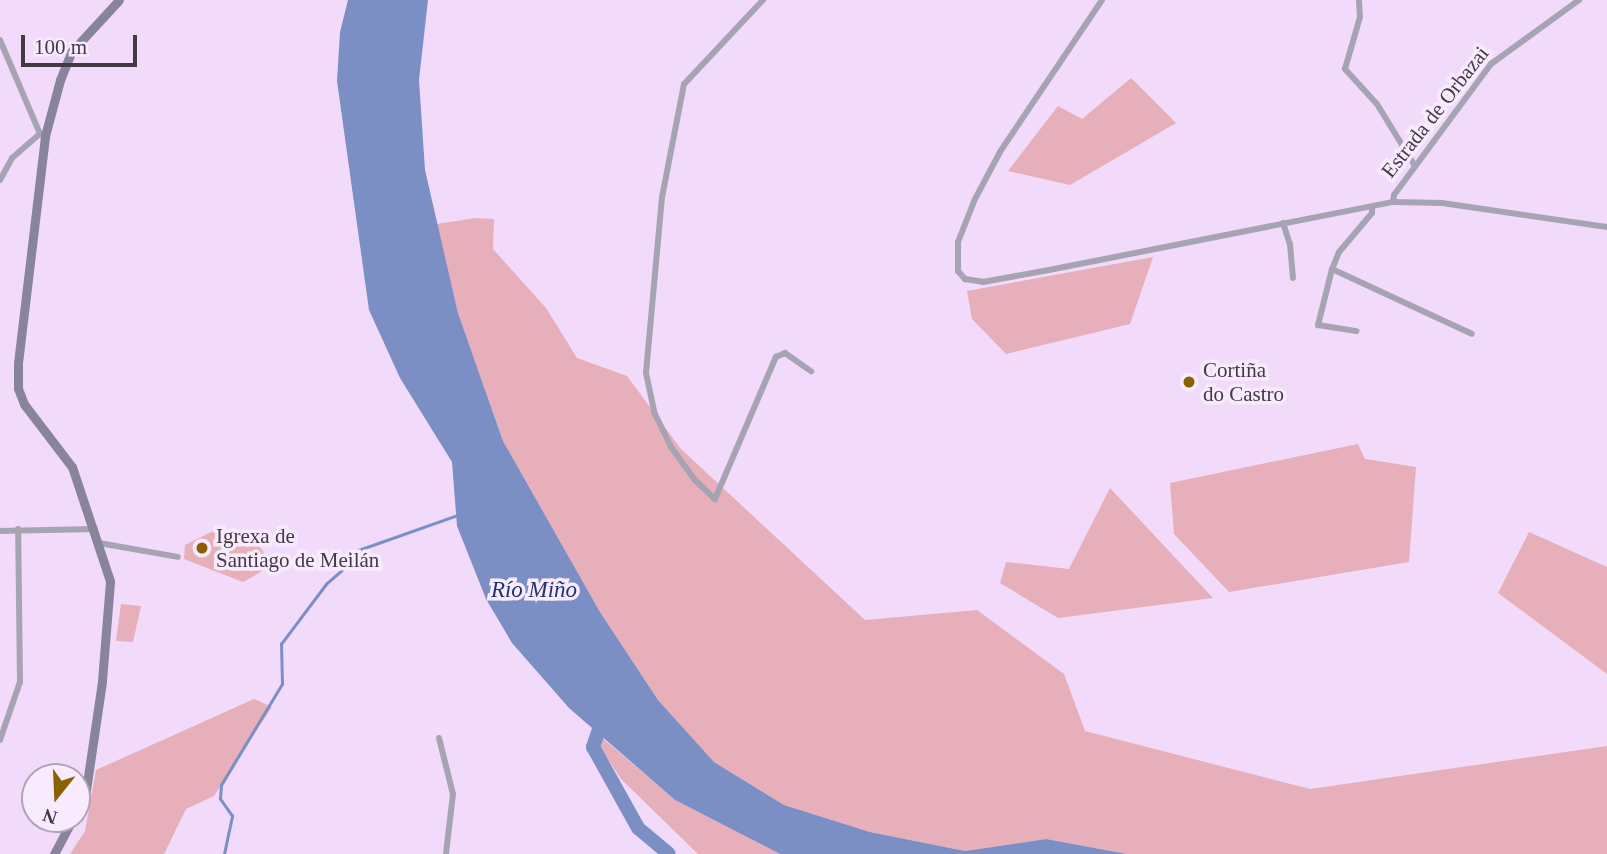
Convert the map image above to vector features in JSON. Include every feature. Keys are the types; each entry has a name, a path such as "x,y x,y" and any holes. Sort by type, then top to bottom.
{"street":[{"path":"90,763 111,605 99,543 72,467 24,404 18,388 43,135 72,51 119,0"},
{"path":"763,0 684,84 662,197 646,373 654,412 671,447 695,481 715,499 776,357 785,353 811,371"},
{"name":"Estrada de Orbazai","path":"1102,0 1000,152 975,199 958,242 958,271 965,279 983,282 1393,202 1442,204 1607,227"},
{"path":"1359,0 1360,17 1345,69 1377,104 1415,166"},
{"name":"Estrada de Orbazai","path":"1393,202 1415,166 1491,64 1579,0"},
{"path":"0,40 43,135"},
{"path":"0,180 12,158 43,135"},
{"path":"1357,331 1318,325 1339,252 1373,213 1372,208"},
{"path":"1283,223 1290,244 1293,278"},
{"path":"1332,269 1472,334"},
{"path":"0,531 95,529"},
{"path":"0,740 20,682 18,530"},
{"path":"99,543 178,557"},
{"path":"439,738 453,794 446,854"},
{"path":"54,854 65,833"}],"shaded area":[{"path":"1131,78 1176,123 1070,185 1008,171 1058,106 1082,119"},
{"path":"476,218 494,219 493,249 546,308 577,358 627,376 681,449 865,620 977,610 1064,674 1085,731 1310,789 1607,746 1607,854 1127,854 1046,839 965,851 870,832 784,805 714,762 658,700 600,612 503,441 458,313 437,224"},
{"path":"1153,257 1130,324 1006,354 972,319 967,291"},
{"path":"1358,444 1365,459 1416,467 1409,562 1229,592 1174,534 1170,483"},
{"path":"1110,488 1213,598 1058,618 1000,583 1006,562 1069,569"},
{"path":"217,529 228,546 250,534 273,565 243,582 184,559 185,545"},
{"path":"1529,532 1607,567 1607,674 1498,593"},
{"path":"121,604 141,606 133,642 116,641"},
{"path":"254,699 272,707 214,796 186,809 164,854 70,854 84,833 91,833 91,798 96,770"},
{"path":"601,737 675,800 780,854 698,854 621,779 598,744"}],"water":[{"name":"Río Miño","path":"348,0 428,0 419,80 425,170 458,313 503,441 600,612 658,700 714,762 784,805 870,832 965,851 1046,839 1127,854 780,854 675,800 569,708 512,643 486,599 457,526 452,462 400,378 369,310 337,81 340,32"}],"waterway":[{"path":"224,854 232,816 220,799 221,785 282,684 281,644 326,584 341,571 350,553 458,515"},
{"path":"604,715 593,747 638,828 669,854"}],"place":[{"name":"Cortiña do Castro","path":"1189,382"},
{"name":"Igrexa de Santiago de Meilán","path":"202,548"}]}
